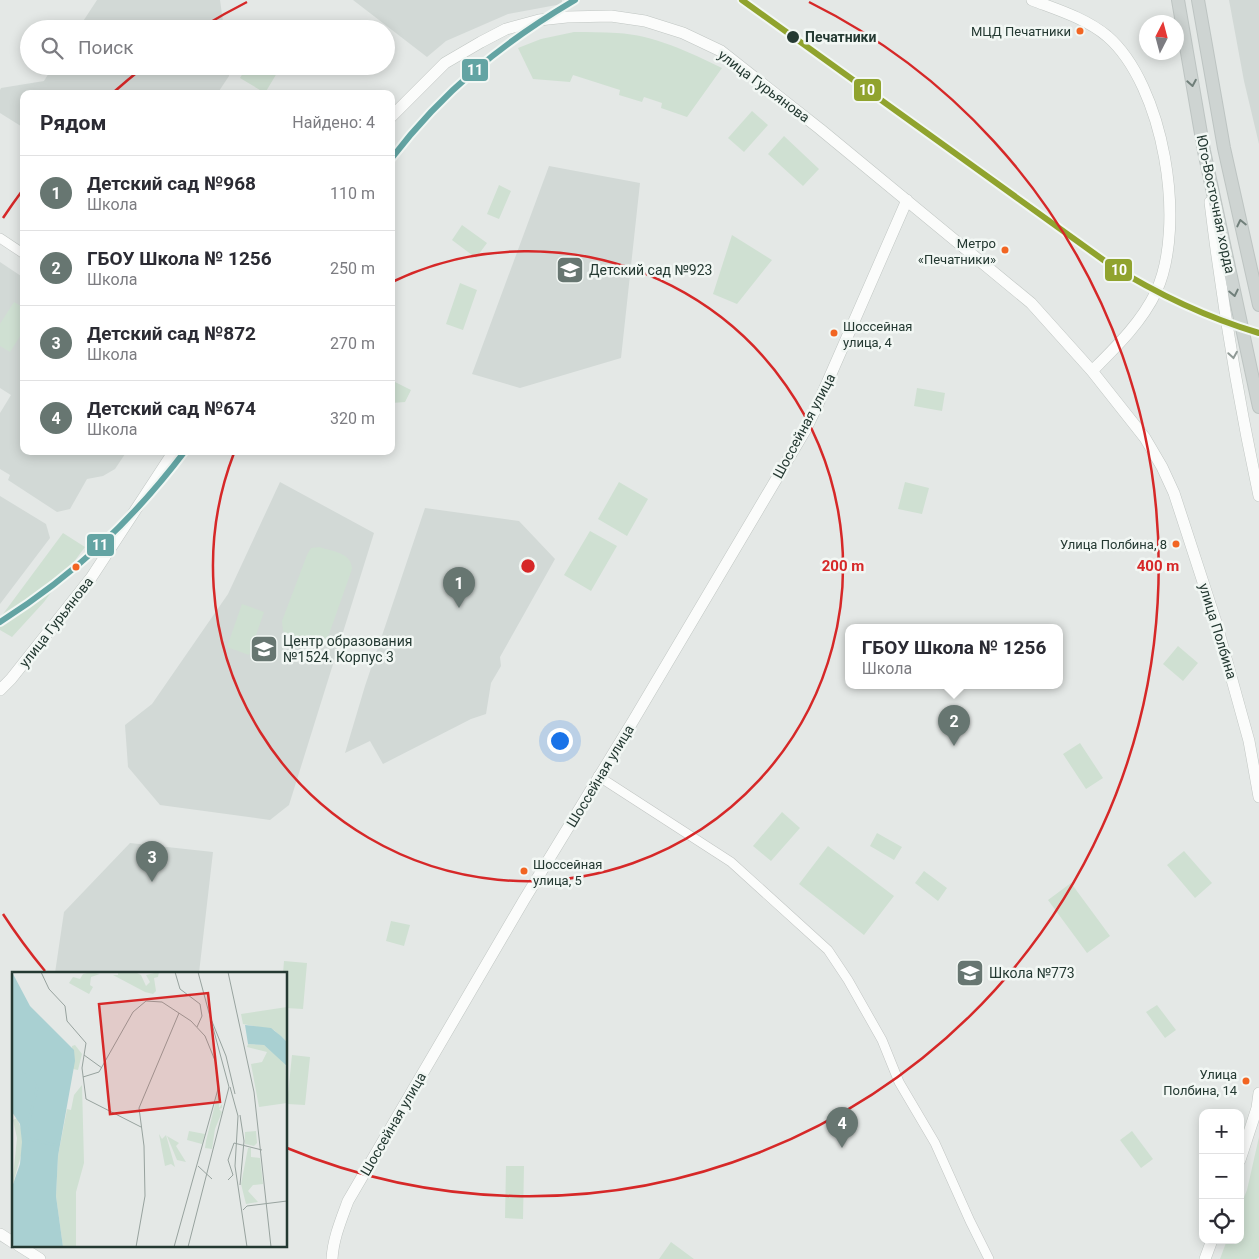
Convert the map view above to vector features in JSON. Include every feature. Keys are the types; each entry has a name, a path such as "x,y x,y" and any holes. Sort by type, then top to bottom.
{"main road":[{"path":"907,200 1031,304 1092,371 1142,316 1156,291 1167,255 1170,212 1163,153 1154,115 1140,78 1107,36 1074,15 1032,0"},
{"name":"Юго-Восточная хорда","path":"1178,0 1204,151 1259,407"},
{"name":"Юго-Восточная хорда","path":"1198,0 1224,148 1259,305"},
{"name":"улица Гурьянова","path":"395,113 446,63 506,29 539,20 567,17 611,16 645,21 683,33 721,51 907,200"},
{"path":"1204,151 1218,268 1246,439 1259,496"},
{"name":"Шоссейная улица","path":"332,1259 338,1229 348,1201 524,900 806,429 907,200"},
{"path":"1254,282 1259,297"},
{"name":"улица Полбина","path":"1092,371 1145,438 1174,493 1236,689 1249,741 1259,797"},
{"name":"улица Гурьянова","path":"0,690 12,679 91,578 171,455"},
{"path":"1242,1154 1259,1093"},
{"path":"0,1234 12,1242"},
{"path":"1205,1259 1211,1244"},
{"path":"20,1246 40,1259"}],"street":[{"path":"0,238 20,251"},
{"path":"598,776 731,862 828,950 848,980 882,1040 899,1082 935,1144 989,1259"}],"shaded area":[{"path":"97,0 220,0 223,20 84,20"},
{"path":"353,0 562,0 562,4 508,14 446,41 427,57 395,32 395,20 379,20"},
{"path":"1229,0 1259,0 1259,144 1244,81"},
{"path":"48,75 229,76 220,90 20,90 20,126 0,113 1,88 44,81"},
{"name":"Детский сад №923","path":"549,166 640,183 621,358 520,388 472,374"},
{"path":"0,262 20,275 20,455 124,455 115,469 103,476 87,479 70,509 57,512 8,480 10,475 0,469 0,413 11,395 0,388"},
{"name":"Центр образования №1524. Корпус 3","path":"280,482 374,533 289,805 270,820 160,805 128,767 125,725 152,704 228,594"},
{"path":"0,496 46,524 50,538 0,604"},
{"path":"425,508 519,521 555,559 500,657 501,666 491,683 486,714 471,719 383,764 370,741 345,753 365,686"},
{"path":"130,843 213,852 199,972 55,972 64,912"}],"green space":[{"path":"574,32 631,34 644,37 684,50 722,68 687,117 661,108 662,103 644,97 642,102 619,95 620,90 573,75 570,82 533,79 518,48 541,39"},
{"path":"242,75 276,75 267,90 260,90 240,78"},
{"path":"752,111 768,125 744,152 728,138"},
{"path":"784,136 819,169 803,186 768,154"},
{"path":"499,185 511,191 499,219 487,214"},
{"path":"462,225 487,243 476,258 452,240"},
{"path":"732,235 772,260 737,304 713,294"},
{"path":"460,283 477,290 463,330 446,324"},
{"path":"14,302 20,306 20,336 10,352 0,346 0,324"},
{"path":"395,382 411,390 405,402 395,403"},
{"path":"917,388 945,393 942,411 914,406"},
{"path":"619,482 648,499 627,536 598,519"},
{"path":"905,482 929,488 922,514 898,509"},
{"path":"590,531 617,546 591,591 564,575"},
{"path":"63,533 85,547 44,602 12,637 0,630 0,618"},
{"path":"319,547 345,556 349,559 352,569 328,637 324,644 314,645 297,640 283,631 282,621 307,555 311,548"},
{"path":"242,604 264,612 249,655 227,647"},
{"path":"1178,646 1198,663 1183,681 1163,664"},
{"path":"1080,743 1103,778 1086,789 1063,754"},
{"path":"782,812 800,828 771,861 753,846"},
{"path":"877,833 902,847 894,860 870,846"},
{"path":"828,846 894,896 864,935 799,884"},
{"path":"1184,851 1212,883 1195,898 1167,865"},
{"path":"924,871 947,888 938,901 915,883"},
{"path":"1071,883 1110,936 1087,953 1048,900"},
{"path":"391,921 410,925 404,946 386,941"},
{"path":"284,961 307,963 303,1009 288,1008 288,972 283,972"},
{"path":"1157,1005 1176,1030 1165,1038 1146,1012"},
{"path":"292,1055 310,1057 305,1105 288,1104"},
{"path":"1132,1131 1153,1159 1141,1168 1120,1140"},
{"path":"1259,1137 1259,1257 1257,1259 1220,1259 1226,1244 1244,1244 1244,1197"},
{"path":"506,1166 524,1166 523,1219 505,1218"},
{"path":"671,1242 694,1259 659,1259"}],"transit line":[{"name":"11","path":"395,154 431,112 475,70 523,33 575,0"},
{"name":"10","path":"742,0 1109,264 1182,304 1220,320 1259,333"},
{"name":"11","path":"0,622 53,585 100,545 144,501 182,455"}],"place":[{"name":"МЦД Печатники","path":"1080,31"},
{"name":"Печатники","path":"793,37"},
{"name":"Метро «Печатники»","path":"1005,250"},
{"name":"Детский сад №923","path":"570,270"},
{"name":"Шоссейная улица, 4","path":"834,333"},
{"name":"Улица Полбина, 8","path":"1176,544"},
{"name":"Детский сад №968","path":"459,608"},
{"name":"Центр образования №1524. Корпус 3","path":"264,649"},
{"name":"ГБОУ Школа № 1256","path":"954,746"},
{"name":"Шоссейная улица, 5","path":"524,871"},
{"name":"Детский сад №872","path":"152,882"},
{"name":"Школа №773","path":"970,973"},
{"name":"Улица Полбина, 14","path":"1246,1081"},
{"name":"Детский сад №674","path":"842,1148"}]}
